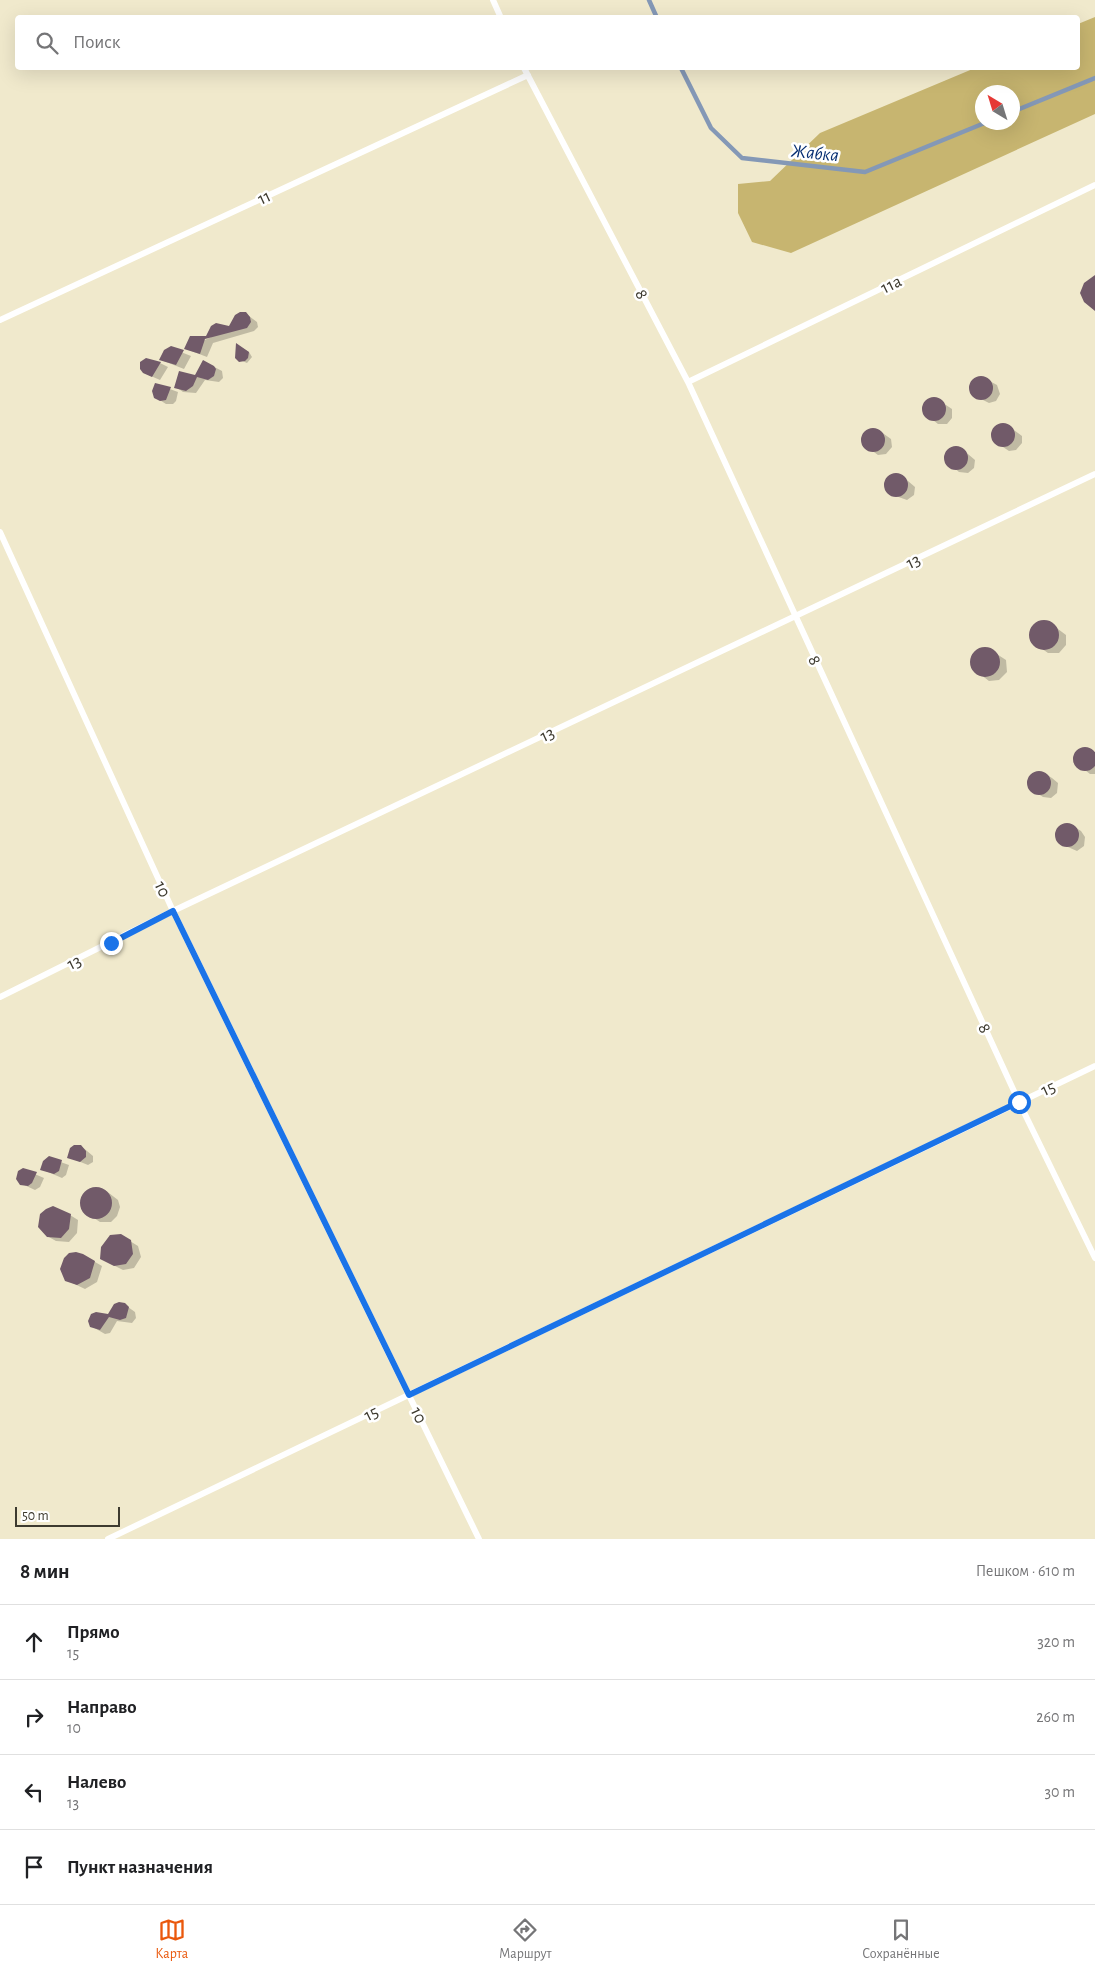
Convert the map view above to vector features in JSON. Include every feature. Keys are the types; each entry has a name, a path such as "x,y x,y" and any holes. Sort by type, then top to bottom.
{"lane":[{"path":"494,0 501,15"},
{"name":"8","path":"525,70 688,382 1019,1102 1095,1258"},
{"name":"11","path":"0,320 528,75"},
{"name":"11a","path":"688,382 1095,185"},
{"name":"13","path":"0,997 173,911 1095,474"},
{"name":"10","path":"0,532 173,911 479,1539"},
{"name":"15","path":"108,1539 1095,1066"}],"shaded area":[{"path":"1095,17 1095,114 791,253 752,242 738,213 738,184 770,181 820,133 970,70 1080,70 1080,23"}],"building":[{"path":"1095,275 1095,311 1084,302 1080,293 1084,283"},
{"path":"240,312 246,312 250,317 251,322 247,328 205,339 200,354 184,349 190,336 206,336 211,326 216,323 229,326 235,315"},
{"path":"236,343 249,352 248,358 245,361 239,362 235,358"},
{"path":"171,346 184,350 176,365 159,360 164,350"},
{"path":"146,358 161,362 152,377 143,373 140,369 140,362"},
{"path":"203,360 214,366 216,369 214,376 208,380 197,377 193,386 186,391 174,388 179,371 195,375"},
{"path":"981,376 990,379 993,388 990,397 981,400 972,397 969,388 972,379"},
{"path":"155,383 171,387 166,400 160,401 154,398 152,391"},
{"path":"934,397 943,400 946,409 943,418 934,421 925,418 922,409 925,400"},
{"path":"1003,423 1012,426 1015,435 1012,444 1003,447 994,444 991,435 994,426"},
{"path":"873,428 882,431 885,440 882,449 873,452 864,449 861,440 864,431"},
{"path":"956,446 965,449 968,458 965,467 956,470 947,467 944,458 947,449"},
{"path":"896,473 905,476 908,485 905,494 896,497 887,494 884,485 887,476"},
{"path":"1044,620 1055,624 1059,635 1055,646 1044,650 1033,646 1029,635 1033,624"},
{"path":"985,647 996,651 1000,662 996,673 985,677 974,673 970,662 974,651"},
{"path":"1085,747 1096,755 1096,763 1093,767 1085,771 1077,767 1073,759 1077,751"},
{"path":"1039,771 1048,774 1051,783 1048,792 1039,795 1030,792 1027,783 1030,774"},
{"path":"1067,823 1076,826 1079,835 1076,844 1067,847 1058,844 1055,835 1058,826"},
{"path":"74,1145 81,1145 86,1151 86,1157 80,1162 67,1158 70,1148"},
{"path":"49,1156 62,1160 59,1171 54,1174 40,1170 43,1161"},
{"path":"23,1168 37,1172 32,1183 28,1186 20,1185 16,1179 18,1171"},
{"path":"96,1187 108,1191 112,1203 108,1215 96,1219 84,1215 80,1203 84,1191"},
{"path":"53,1206 71,1214 69,1229 61,1238 47,1237 38,1227 40,1214"},
{"path":"121,1234 131,1240 133,1254 126,1264 114,1266 100,1259 101,1247 110,1235"},
{"path":"76,1252 95,1261 90,1278 77,1285 65,1281 60,1269 64,1258 69,1253"},
{"path":"119,1302 125,1303 129,1307 126,1318 120,1320 109,1317 100,1330 90,1327 88,1321 91,1314 96,1312 108,1314 114,1304"}],"waterway":[{"name":"Жабка","path":"649,0 656,15"},
{"name":"Жабка","path":"682,70 711,128 742,158 865,172 975,127"},
{"name":"Жабка","path":"1020,109 1095,78"}],"route":[{"path":"111,943 173,911 409,1395 1019,1102"}]}
